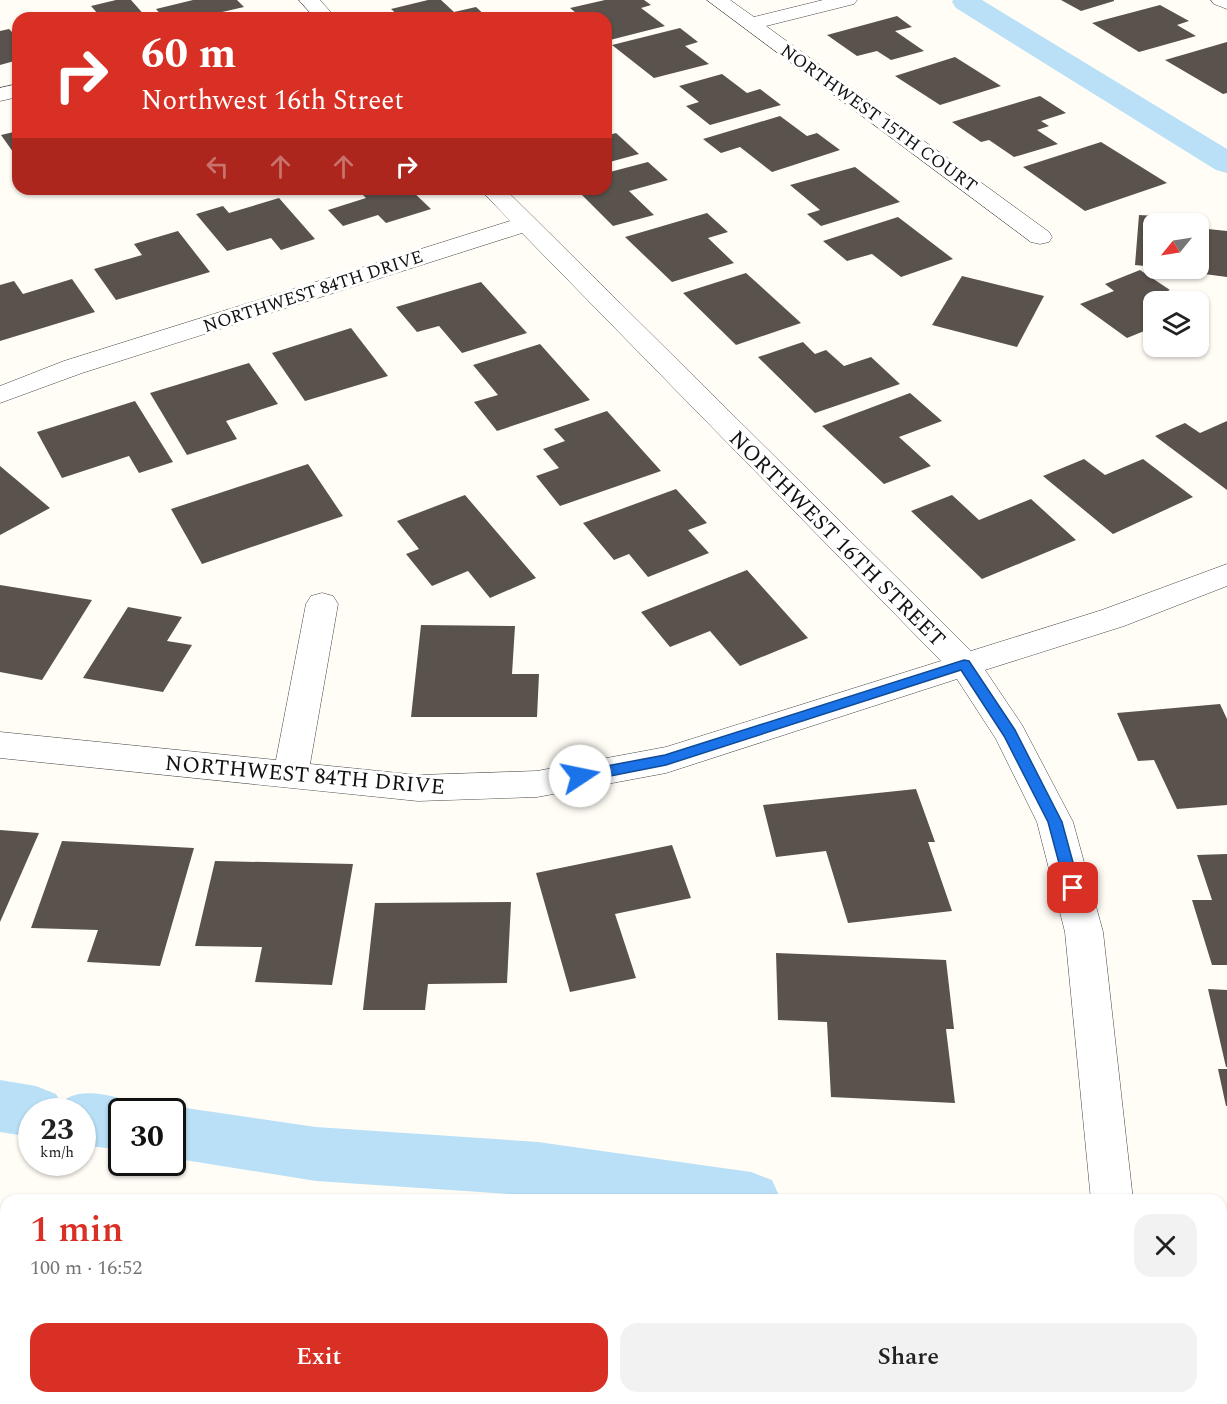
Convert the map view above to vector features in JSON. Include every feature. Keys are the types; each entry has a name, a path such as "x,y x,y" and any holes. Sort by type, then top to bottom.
{"street":[{"name":"NORTHWEST 15TH COURT","path":"717,0 1040,237"},
{"path":"751,24 847,0"},
{"path":"1221,0 1227,3"},
{"name":"NORTHWEST 16TH STREET","path":"498,195 964,664 1010,734 1055,822 1084,932 1111,1194"},
{"name":"NORTHWEST 84TH DRIVE","path":"0,395 73,367 525,224"},
{"name":"NORTHWEST 84TH DRIVE","path":"0,745 418,788 537,784 666,760 1113,618 1227,574"},
{"path":"291,774 322,604"}],"building":[{"path":"116,0 131,0 142,12 96,12 91,6"},
{"path":"193,0 237,0 244,7 222,12 159,12 156,9"},
{"path":"428,0 441,0 454,12 394,12 391,9"},
{"path":"605,0 644,0 651,5 641,8 665,26 612,39 612,12 575,12 570,8"},
{"path":"1061,0 1114,0 1114,1 1081,11"},
{"path":"1160,5 1189,21 1177,25 1196,36 1139,52 1092,23"},
{"path":"476,7 481,12 454,12"},
{"path":"897,16 912,27 895,31 924,51 891,60 877,51 857,56 827,35"},
{"path":"680,28 698,42 685,46 709,64 654,78 612,45"},
{"path":"9,29 12,32 12,62 0,65 0,31"},
{"path":"1227,42 1227,93 1223,94 1165,60"},
{"path":"955,57 1001,86 940,105 895,76"},
{"path":"722,74 747,93 760,89 781,105 710,125 686,106 699,102 679,86"},
{"path":"1040,96 1066,113 1041,121 1049,126 1037,130 1058,144 1014,157 989,140 981,142 952,122"},
{"path":"780,116 807,136 817,133 840,150 772,172 740,147 721,153 703,139"},
{"path":"12,132 12,151 1,135"},
{"path":"616,133 639,154 612,161 612,134"},
{"path":"1101,142 1167,183 1085,211 1023,167"},
{"path":"648,162 668,180 629,191 654,215 613,226 582,195 612,195 612,171"},
{"path":"855,167 900,202 821,226 807,214 820,210 790,185"},
{"path":"363,195 416,195 431,209 386,223 378,215 343,226 328,210 366,198"},
{"path":"279,198 315,239 281,250 271,238 227,251 196,214 223,206 229,213"},
{"path":"707,213 728,232 708,238 734,263 672,282 625,237"},
{"path":"1139,215 1143,215 1143,266 1135,265"},
{"path":"898,217 953,259 901,277 872,254 847,261 823,241"},
{"path":"1209,229 1227,231 1227,277 1209,275"},
{"path":"178,231 210,272 116,300 94,269 142,255 134,244"},
{"path":"1140,270 1143,272 1143,279 1154,279 1170,290 1143,291 1143,331 1127,338 1080,304 1114,291 1105,284"},
{"path":"746,273 801,323 736,345 683,293"},
{"path":"962,276 1044,296 1017,347 932,325"},
{"path":"72,279 95,312 0,341 0,285 14,281 23,294"},
{"path":"481,282 527,333 462,353 439,326 417,332 396,307"},
{"path":"351,328 388,376 305,401 272,353"},
{"path":"803,342 815,354 826,350 844,366 871,357 900,384 815,413 758,357"},
{"path":"540,344 590,400 497,431 474,402 498,395 473,365"},
{"path":"249,363 278,404 226,421 237,439 187,455 150,393"},
{"path":"910,393 942,421 899,437 931,466 884,484 822,426"},
{"path":"135,401 173,462 139,473 129,456 62,478 37,432"},
{"path":"607,411 661,471 560,506 536,476 559,468 543,449 565,441 554,429"},
{"path":"1227,421 1227,490 1155,436 1185,423 1200,433"},
{"path":"1084,459 1105,475 1143,459 1193,497 1113,534 1043,476"},
{"path":"308,464 343,516 202,564 171,509"},
{"path":"0,466 50,508 0,535"},
{"path":"676,489 707,523 688,530 709,553 648,577 629,554 614,560 583,523"},
{"path":"465,495 536,578 490,598 468,571 432,586 406,554 419,549 397,521"},
{"path":"952,495 979,520 1031,499 1076,540 982,579 911,511"},
{"path":"747,570 808,638 740,666 710,631 670,647 641,612"},
{"path":"0,585 92,600 42,680 0,672"},
{"path":"128,607 182,617 167,641 192,645 163,692 83,678"},
{"path":"421,625 515,626 512,674 539,674 537,717 411,717"},
{"path":"1220,704 1227,719 1227,805 1177,809 1154,760 1138,761 1117,713"},
{"path":"916,789 935,842 928,842 952,911 848,923 826,851 776,857 763,805"},
{"path":"0,830 39,833 0,922"},
{"path":"62,841 194,848 160,966 87,962 98,930 31,928"},
{"path":"672,845 691,898 615,914 636,978 570,992 536,873"},
{"path":"1227,854 1227,965 1212,965 1192,900 1212,900 1197,855"},
{"path":"215,861 353,864 332,985 255,982 262,947 195,946"},
{"path":"511,902 507,983 428,984 425,1010 363,1010 375,903"},
{"path":"776,953 946,960 954,1029 946,1029 955,1103 831,1097 827,1022 778,1020"},
{"path":"1208,989 1227,990 1227,1067 1226,1067"},
{"path":"1218,1069 1227,1069 1227,1106 1226,1106"}],"waterway":[{"path":"966,2 1227,163"},
{"path":"0,1106 18,1109"},
{"path":"96,1121 108,1122"},
{"path":"186,1134 316,1154 538,1169 710,1194"}],"route":[{"path":"580,776 666,760 964,664 1010,734 1055,822 1073,888"}]}
